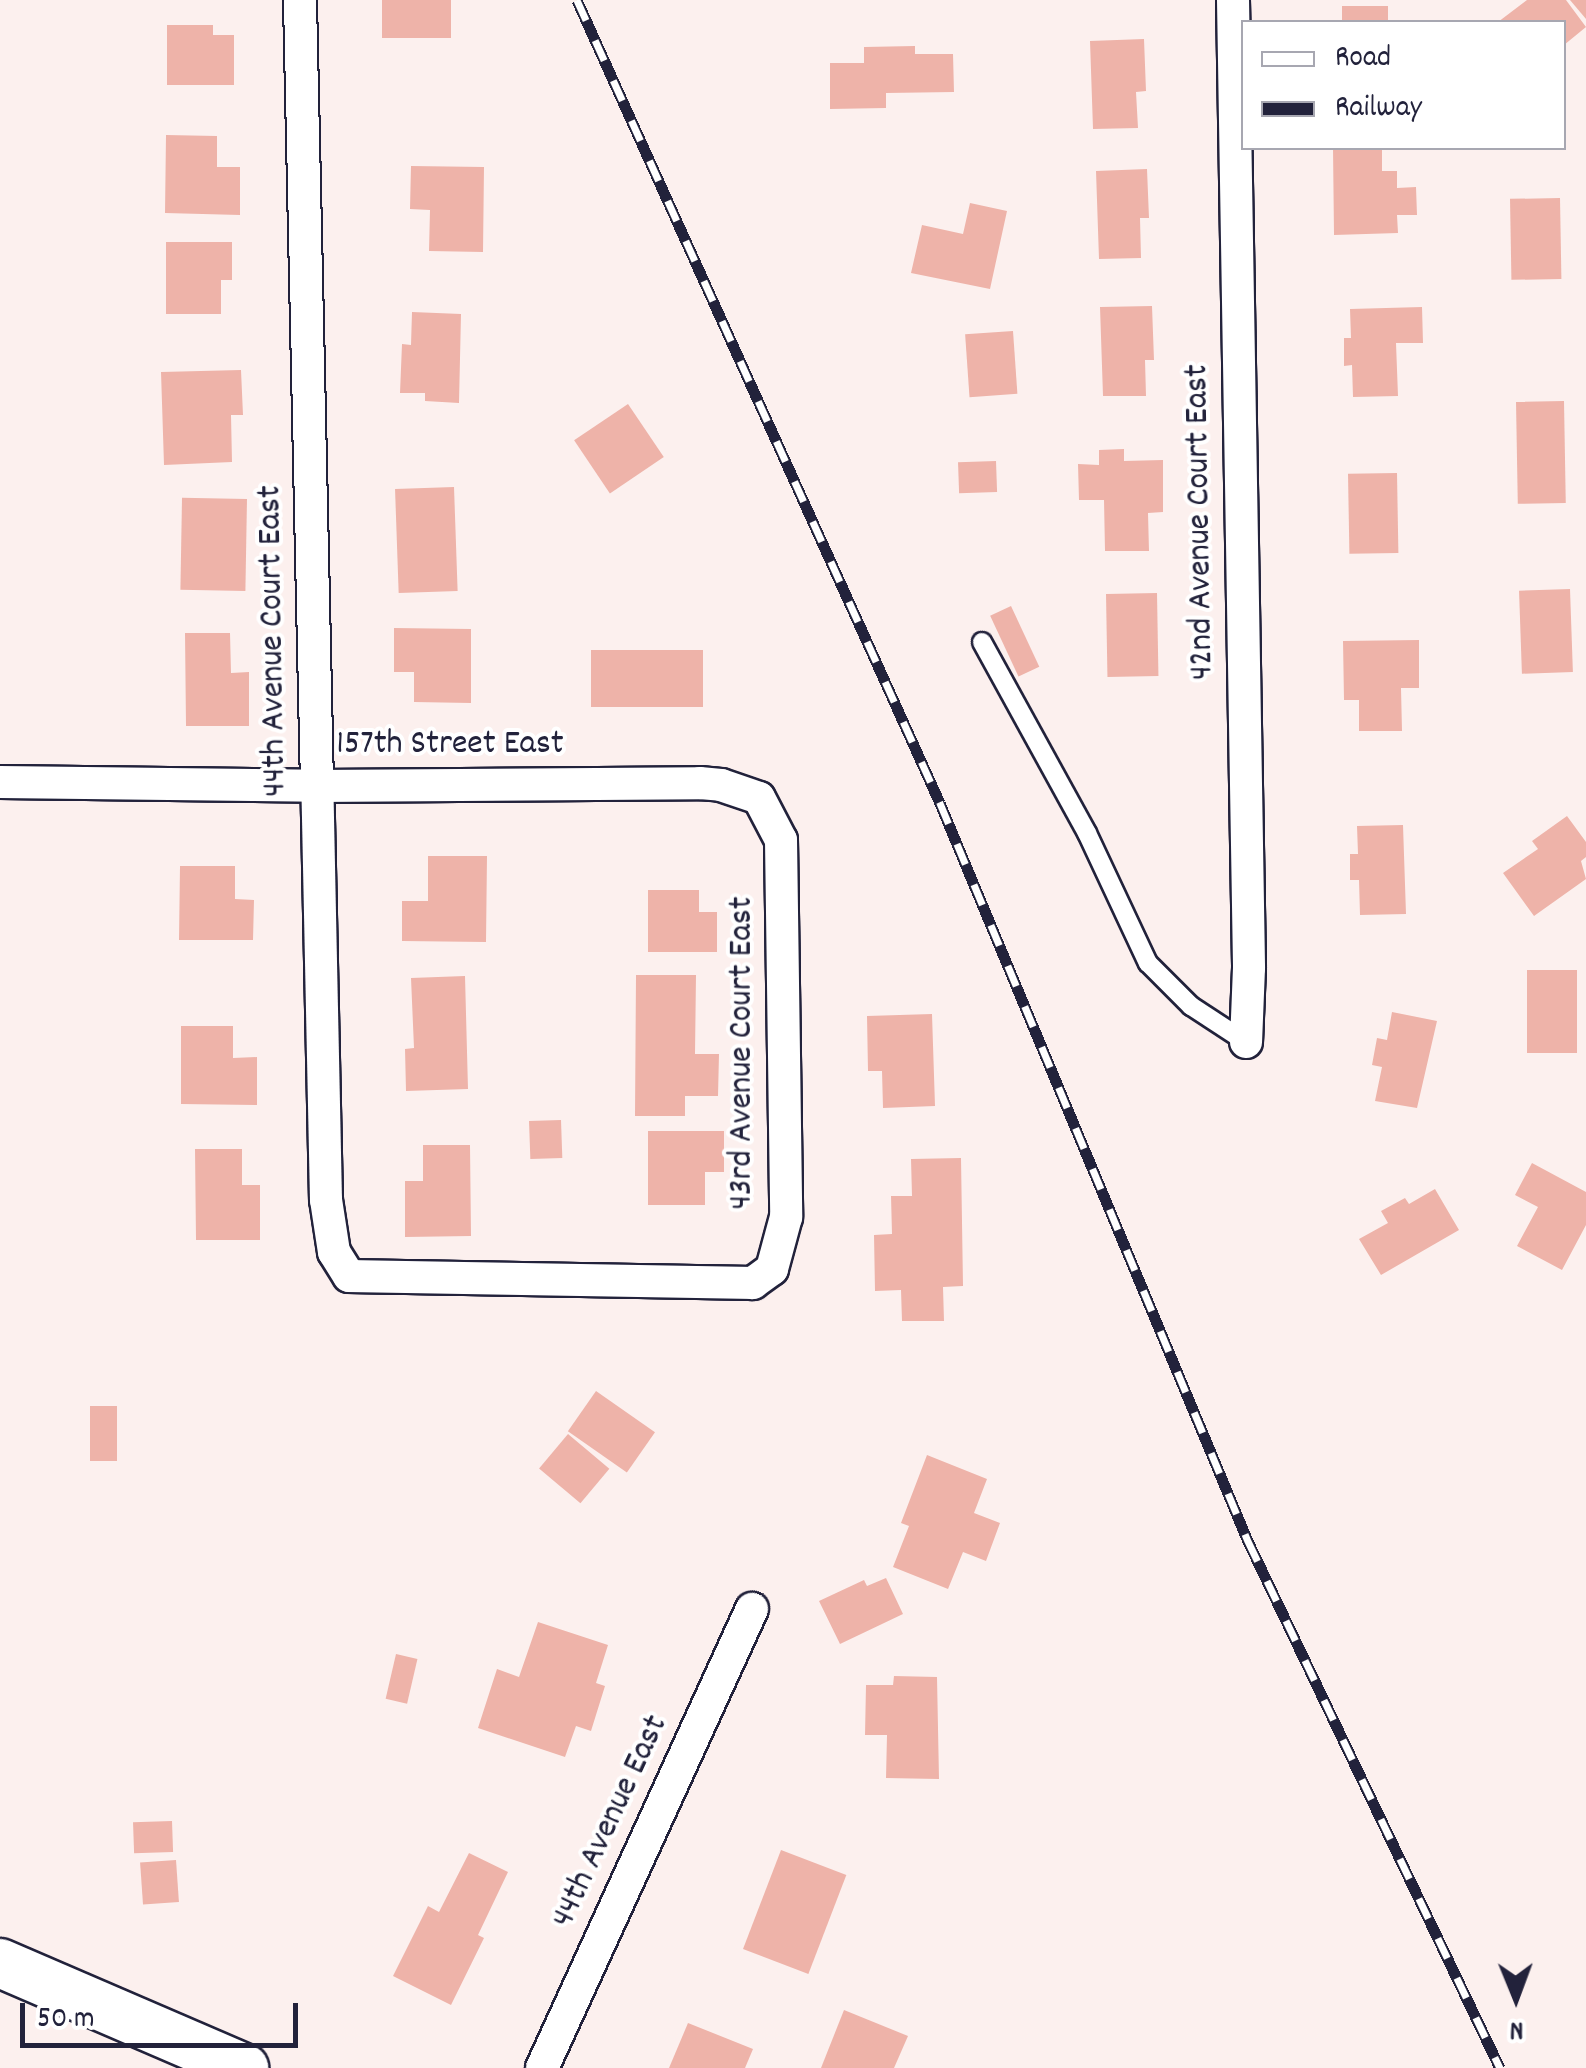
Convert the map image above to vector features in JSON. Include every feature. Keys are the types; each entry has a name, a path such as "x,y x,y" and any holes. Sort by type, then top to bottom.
{"main road":[{"path":"0,1962 244,2068"}],"street":[{"name":"44th Avenue Court East","path":"300,0 326,1200 334,1252 348,1276 753,1283"},
{"name":"42nd Avenue Court East","path":"1232,0 1249,943 1246,1042"},
{"name":"157th Street East","path":"0,782 317,786 700,784 747,792 759,798 769,814"},
{"name":"43rd Avenue Court East","path":"753,1283 772,1268 786,1217 781,840 769,814"},
{"name":"44th Avenue East","path":"542,2068 752,1609"}],"lane":[{"path":"982,642 1087,833 1148,963 1191,1006 1246,1042"}],"building":[{"path":"382,0 451,0 451,38 382,38"},
{"path":"1527,0 1566,0 1586,27 1566,43 1566,20 1501,20"},
{"path":"1570,0 1586,0 1586,19"},
{"path":"1342,6 1388,6 1388,20 1342,20"},
{"path":"167,25 213,25 213,35 234,35 234,85 167,85"},
{"path":"1144,39 1146,91 1136,92 1138,128 1093,129 1090,41"},
{"path":"915,46 915,54 953,54 954,92 886,93 886,108 830,109 830,63 864,63 864,47"},
{"path":"166,135 217,136 217,167 240,167 240,215 165,213"},
{"path":"1333,150 1382,150 1382,171 1397,171 1397,188 1416,187 1417,215 1397,215 1398,233 1334,235"},
{"path":"411,166 484,167 483,252 429,251 430,210 410,209"},
{"path":"1147,169 1149,218 1140,218 1141,258 1099,259 1096,171"},
{"path":"1560,198 1561,279 1511,280 1510,199"},
{"path":"970,203 1007,211 990,289 911,273 922,225 963,234"},
{"path":"166,242 232,242 232,280 221,280 221,314 166,314"},
{"path":"1152,306 1154,360 1145,360 1146,396 1103,396 1100,307"},
{"path":"1422,307 1423,343 1396,343 1398,396 1353,397 1352,365 1344,366 1344,338 1351,338 1350,309"},
{"path":"412,312 461,314 459,403 425,401 425,393 400,393 402,344 411,345"},
{"path":"1013,331 1017,394 970,397 965,334"},
{"path":"241,370 243,415 231,415 232,462 164,465 161,372"},
{"path":"1564,401 1566,503 1518,504 1516,402"},
{"path":"628,404 664,457 610,493 574,440"},
{"path":"1124,449 1124,461 1163,460 1163,512 1148,513 1149,551 1105,551 1104,500 1079,500 1078,464 1099,465 1099,450"},
{"path":"996,461 997,492 959,493 958,462"},
{"path":"1397,473 1398,553 1349,554 1348,474"},
{"path":"454,487 458,591 399,593 395,489"},
{"path":"182,498 247,499 245,591 180,590"},
{"path":"1570,589 1573,672 1522,674 1519,591"},
{"path":"1157,593 1158,676 1107,677 1106,594"},
{"path":"1011,606 1039,667 1018,676 990,616"},
{"path":"394,628 471,629 471,703 414,702 414,672 394,672"},
{"path":"185,633 230,633 231,673 249,672 249,726 186,726"},
{"path":"1419,640 1419,688 1401,688 1402,731 1359,731 1359,700 1344,700 1343,641"},
{"path":"591,650 703,650 703,707 591,707"},
{"path":"1567,816 1586,842 1586,857 1581,861 1586,879 1534,916 1503,873 1538,849 1532,841"},
{"path":"1403,825 1406,914 1360,915 1359,880 1350,880 1350,854 1358,854 1357,826"},
{"path":"428,856 487,856 486,942 402,941 402,901 428,901"},
{"path":"180,866 235,866 235,899 254,900 253,940 179,940"},
{"path":"648,890 699,890 699,912 717,912 717,952 648,952"},
{"path":"1527,970 1577,970 1577,1053 1527,1053"},
{"path":"636,975 696,975 695,1054 719,1054 718,1096 685,1096 685,1116 635,1116"},
{"path":"465,976 468,1089 406,1091 405,1049 414,1048 411,978"},
{"path":"1392,1012 1437,1021 1417,1108 1375,1101 1382,1067 1372,1065 1377,1038 1387,1040"},
{"path":"932,1014 935,1106 883,1108 882,1071 868,1071 867,1016"},
{"path":"181,1026 233,1026 233,1058 257,1057 257,1105 181,1104"},
{"path":"561,1120 562,1158 530,1159 529,1121"},
{"path":"648,1131 724,1131 724,1172 705,1172 705,1205 648,1205"},
{"path":"423,1145 470,1145 471,1236 405,1237 405,1181 423,1181"},
{"path":"195,1149 242,1149 242,1185 260,1185 260,1240 196,1240"},
{"path":"961,1158 963,1286 943,1287 944,1321 902,1321 901,1290 875,1291 874,1235 892,1234 891,1196 912,1196 911,1159"},
{"path":"1532,1163 1586,1192 1586,1225 1562,1270 1517,1246 1538,1207 1515,1195"},
{"path":"1435,1189 1459,1230 1381,1275 1359,1239 1388,1223 1381,1211 1405,1198 1409,1204"},
{"path":"596,1391 655,1432 627,1472 568,1431"},
{"path":"90,1406 117,1406 117,1461 90,1461"},
{"path":"568,1434 609,1469 580,1503 539,1468"},
{"path":"927,1455 987,1479 974,1513 1000,1523 986,1561 963,1552 948,1589 893,1567 909,1526 901,1523"},
{"path":"886,1578 903,1614 840,1644 819,1601 864,1580 867,1586"},
{"path":"538,1622 608,1645 596,1683 605,1686 591,1731 576,1726 565,1757 478,1728 497,1669 519,1677"},
{"path":"396,1654 417,1659 407,1704 386,1699"},
{"path":"894,1676 937,1677 939,1779 886,1778 887,1735 865,1735 866,1685 893,1685"},
{"path":"172,1821 173,1852 134,1853 133,1822"},
{"path":"781,1850 846,1875 808,1974 743,1949"},
{"path":"469,1853 508,1872 478,1935 484,1938 451,2005 393,1976 428,1906 439,1912"},
{"path":"176,1860 179,1902 143,1904 140,1863"},
{"path":"844,2010 908,2036 894,2068 821,2068"},
{"path":"688,2023 753,2049 745,2068 669,2068"}],"railway":[{"path":"577,0 940,803 1248,1541 1500,2068"}]}
